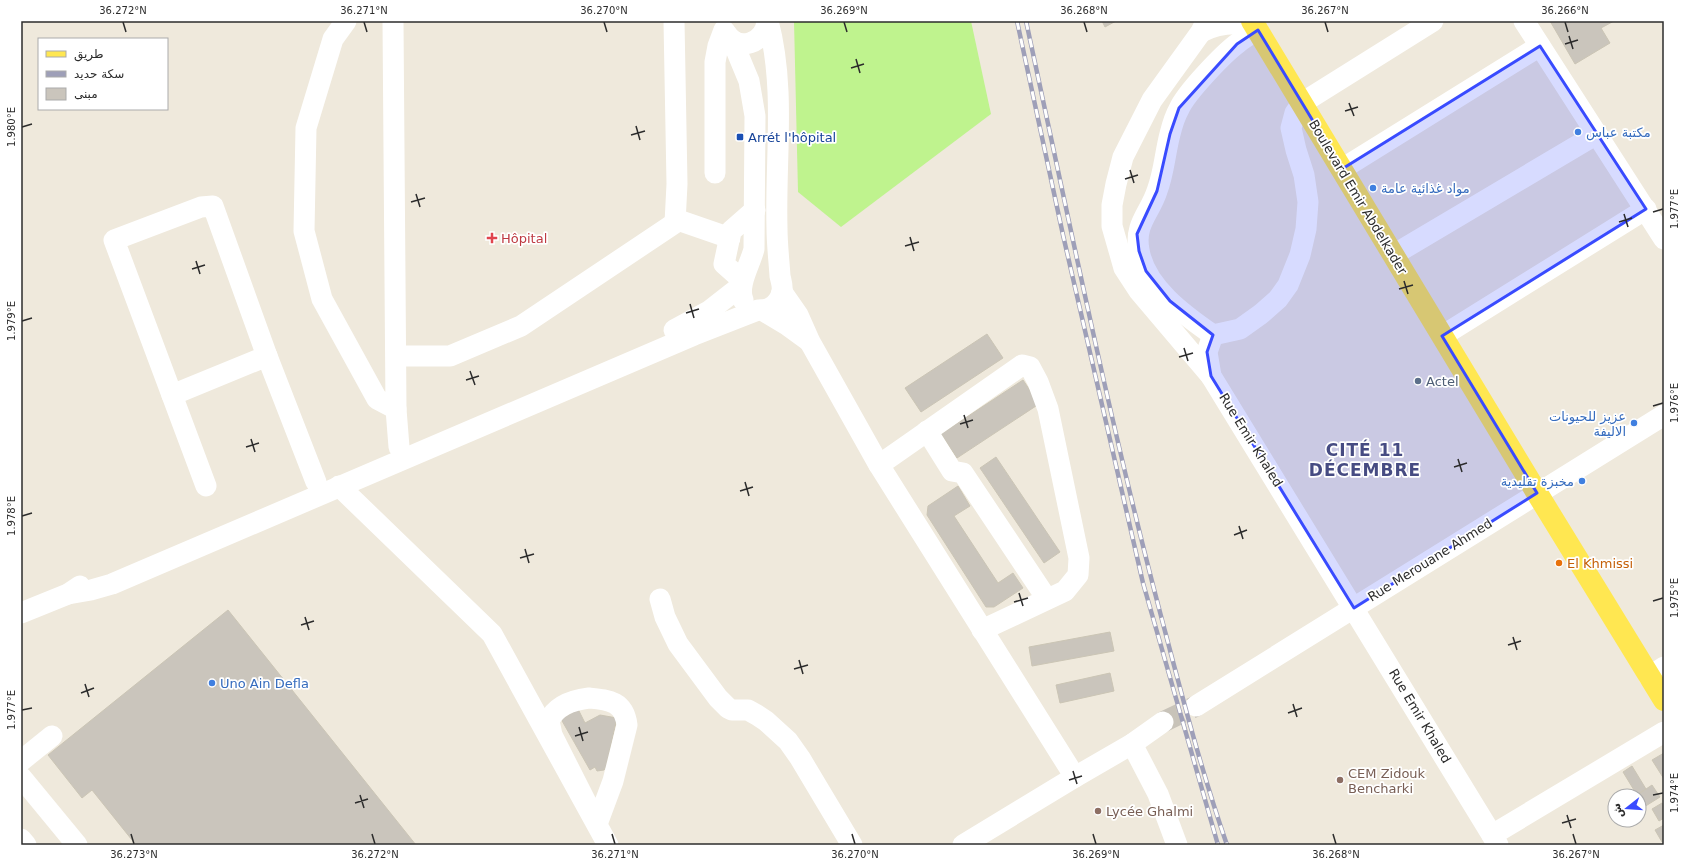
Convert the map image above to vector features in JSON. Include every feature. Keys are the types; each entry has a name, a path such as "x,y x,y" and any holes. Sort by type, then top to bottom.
{"main road":[{"name":"Boulevard Emir Abdelkader","path":"1255,26 1536,493 1657,672 1664,700"}],"street":[{"path":"346,21 332,39 306,128 304,231 322,299 377,399 396,409"},
{"path":"393,21 396,409 399,447"},
{"path":"396,356 450,356 521,326 675,223 678,184 674,21"},
{"path":"726,30 740,43 749,44 763,35 768,21"},
{"path":"68,594 112,584 694,335 775,305 780,299 781,286 776,201 778,76 774,47 768,21"},
{"path":"1255,26 1193,89 1179,108 1170,134 1157,191 1151,206 1142,219 1138,234 1139,251 1146,270 1158,288 1185,316 1213,334 1240,329 1261,314 1272,304 1288,285 1300,255 1306,229 1308,202 1304,175 1291,128 1295,113 1302,103 1433,21"},
{"path":"1524,21 1664,239"},
{"path":"1202,25 1245,24 1255,26"},
{"name":"Rue Emir Khaled","path":"1202,25 1152,100 1124,157 1116,184 1112,205 1112,226 1124,268 1139,291 1212,376 1495,840"},
{"path":"715,173 715,62 718,46 726,30"},
{"path":"726,30 743,64 753,98 755,116 754,249 743,280 741,294 744,302 750,307 760,310 786,325 810,342"},
{"path":"1342,169 1540,46"},
{"path":"1393,255 1597,134"},
{"path":"206,486 114,240 201,207 214,206 267,356 316,482"},
{"path":"1442,336 1646,209"},
{"path":"743,280 724,264 731,231 755,210"},
{"path":"675,219 730,238"},
{"path":"21,614 68,594 106,571 673,330 709,311 758,268 764,268 771,270 781,286 798,315 810,342 879,464 1074,777"},
{"path":"1212,376 1207,352 1213,334"},
{"path":"172,395 267,356"},
{"path":"879,464 1022,365 1030,367 1038,382 1048,409 1079,558 1078,574 1065,591 982,630"},
{"name":"Rue Merouane Ahmed","path":"1196,706 1536,493 1664,415"},
{"path":"927,431 952,471 964,473 1047,599"},
{"path":"339,486 492,634 597,824"},
{"path":"660,599 665,617 678,644 718,698 732,710 748,710 757,715 788,741 800,758 852,845"},
{"path":"597,824 613,781 627,725 626,718 618,706 605,700 589,698 564,705 556,711 549,721 552,734 597,824 608,845"},
{"path":"963,845 1074,777 1132,744 1163,722"},
{"path":"1495,840 1664,732"},
{"path":"21,761 52,736"},
{"path":"1132,744 1158,794 1177,845"},
{"path":"21,777 77,845"},
{"path":"21,839 26,845"}],"highlighted area":[{"path":"1258,30 1342,169 1540,46 1646,209 1442,336 1537,493 1354,608 1211,376 1207,352 1213,335 1170,301 1146,271 1139,251 1137,234 1157,191 1170,134 1179,108 1237,44"}],"green space":[{"path":"794,21 971,21 991,114 841,227 798,192"}],"building":[{"path":"1102,21 1116,21 1105,27"},
{"path":"1550,21 1614,21 1601,28 1610,43 1575,64"},
{"path":"987,334 1003,358 921,412 905,388"},
{"path":"1023,380 1039,404 957,458 941,434"},
{"path":"996,457 1060,552 1044,563 980,468"},
{"path":"958,486 970,506 954,516 998,583 1013,573 1023,588 994,607 986,607 927,515 928,506"},
{"name":"Uno Ain Defla","path":"228,610 416,845 136,845 92,790 82,798 48,755"},
{"path":"1110,632 1114,651 1032,666 1029,647"},
{"path":"1110,673 1114,691 1060,703 1056,685"},
{"path":"578,709 585,723 600,715 617,718 606,767 604,770 597,771 595,767 590,770 561,719"},
{"path":"1664,753 1664,779 1652,760"},
{"path":"1632,766 1645,788 1633,788 1623,772"},
{"path":"1652,785 1660,797 1647,805 1647,788"},
{"path":"1662,803 1664,807 1664,818 1659,821 1652,809"},
{"path":"1664,825 1664,841 1662,842 1655,830"}],"tunnel":[{"path":"1163,722 1196,706"}],"railway":[{"path":"1017,21 1063,235 1143,583 1218,845"},
{"path":"1026,21 1090,319 1142,542 1192,731 1227,845"}],"place":[{"name":"مكتبة عباس","path":"1578,132"},
{"name":"Arrét l'hôpital","path":"740,137"},
{"name":"مواد غذائية عامة","path":"1373,188"},
{"name":"Hôpital","path":"492,238"},
{"name":"Actel","path":"1418,381"},
{"name":"عزيز للحيونات الاليفة","path":"1634,423"},
{"name":"مخبزة تقليدية","path":"1582,481"},
{"name":"El Khmissi","path":"1559,563"},
{"name":"Uno Ain Defla","path":"212,683"},
{"name":"CEM Zidouk Bencharki","path":"1340,780"},
{"name":"Lycée Ghalmi","path":"1098,811"}],"district":[{"name":"CITÉ 11 DÉCEMBRE","path":"1365,460"}]}
